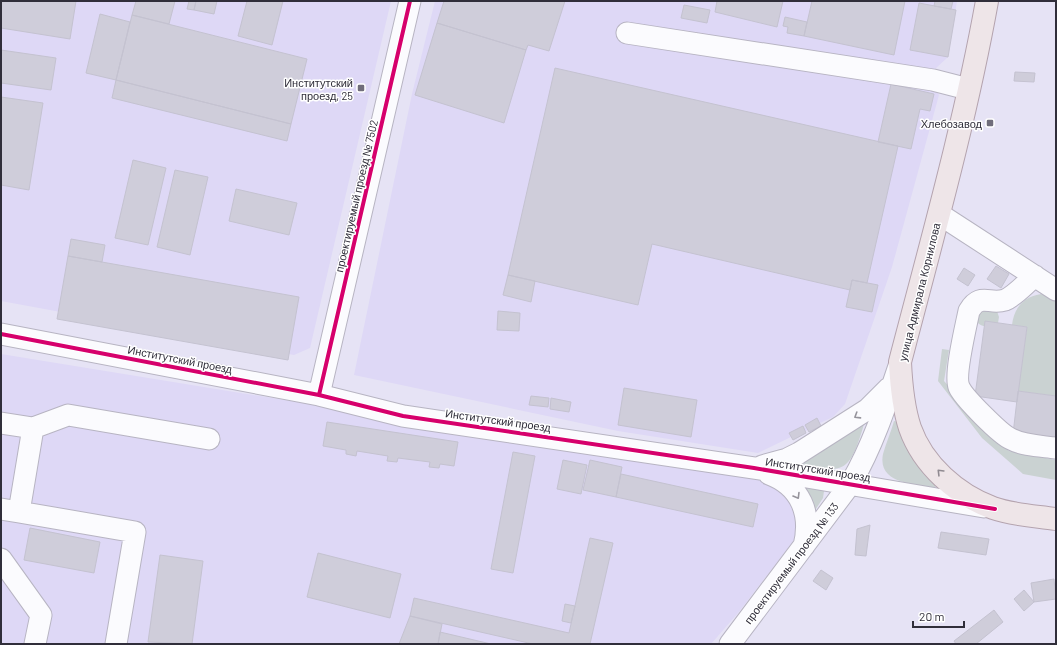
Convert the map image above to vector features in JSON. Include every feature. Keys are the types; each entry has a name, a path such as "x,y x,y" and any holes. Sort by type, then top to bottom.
{"main road":[{"name":"улица Адмирала Корнилова","path":"987,1 939,214 897,371 910,429 922,450 935,468 953,486 972,499 995,509 1056,519"}],"street":[{"name":"проектируемый проезд № 7502","path":"319,395 410,1"},
{"path":"627,33 933,80 968,89"},
{"path":"939,214 1056,290"},
{"path":"1034,276 1004,300 983,299 972,305 969,311 958,376 959,387 971,402 1010,439 1024,443 1056,448"},
{"name":"Институтский проезд","path":"1,334 319,395 403,416 851,483 995,509"},
{"path":"754,468 778,462 799,453 868,409 886,392 897,371"},
{"name":"проектируемый проезд № 133","path":"730,644 851,483 865,460 877,431 897,371"},
{"path":"1,422 33,428 68,415 209,439"},
{"path":"33,428 10,510 135,532 116,644"},
{"path":"754,468 780,477 793,488 805,509 807,531 804,546"},
{"path":"1,559 41,615 35,644"}],"shaded area":[{"path":"1,1 391,1 310,348 294,355 1,301"},
{"path":"435,1 957,1 948,57 935,69 932,86 939,95 892,267 845,404 833,417 820,423 821,426 809,432 808,430 805,431 806,433 793,440 791,437 758,453 618,431 354,375 412,94"},
{"path":"1041,294 1056,300 1056,396 1018,391 1027,327 1012,325 1013,319 1020,304 1035,295"},
{"path":"980,308 997,311 999,317 998,323 987,326 982,326 979,324 977,322"},
{"path":"942,349 949,350 944,381 1009,451 1056,460 1056,480 1023,474 982,438 938,381"},
{"path":"1,354 703,468 770,481 794,503 798,535 738,613 711,644 1,644"},
{"path":"894,421 899,422 936,483 935,488 899,481 886,471 883,464 883,454"},
{"path":"864,424 854,454 842,467 833,469 823,468 793,462"},
{"path":"797,482 821,488 824,491 823,498 812,515"}],"building":[{"path":"1,1 76,1 70,39 1,28"},
{"path":"136,1 175,1 169,24 132,15"},
{"path":"189,1 196,1 194,10 187,9"},
{"path":"196,1 217,1 214,14 194,10"},
{"path":"247,1 283,1 272,45 238,36"},
{"path":"444,1 565,1 549,51 528,45 526,50 437,23"},
{"path":"717,1 783,1 777,27 715,12"},
{"path":"812,1 905,1 894,55 804,36"},
{"path":"935,1 953,1 951,9 934,6"},
{"path":"919,3 956,10 948,57 910,50"},
{"path":"684,5 710,10 707,23 681,18"},
{"path":"100,14 130,22 116,80 86,73"},
{"path":"132,15 307,59 291,124 116,80"},
{"path":"785,17 807,22 804,36 787,33 788,27 783,26"},
{"path":"437,23 526,50 504,123 415,95"},
{"path":"1,50 56,58 51,90 1,83"},
{"path":"555,68 898,146 867,283 852,280 850,290 652,244 638,305 508,275"},
{"path":"1015,72 1035,73 1034,82 1014,81"},
{"path":"116,80 291,124 287,141 112,98"},
{"path":"891,84 934,94 930,111 920,109 911,149 878,142"},
{"path":"1,97 43,103 29,190 1,185"},
{"path":"133,160 166,168 148,245 115,238"},
{"path":"175,170 208,177 190,255 157,247"},
{"path":"236,189 297,203 289,235 229,221"},
{"path":"71,239 105,245 102,262 68,256"},
{"path":"68,256 299,297 288,360 57,319"},
{"path":"996,266 1009,274 1001,288 987,279"},
{"path":"964,268 975,275 968,286 957,279"},
{"path":"508,275 535,281 531,302 503,295"},
{"path":"852,280 878,285 872,312 846,307"},
{"path":"498,311 520,313 519,331 497,330"},
{"path":"985,321 1027,327 1017,402 975,396"},
{"path":"624,388 697,400 691,437 618,425"},
{"path":"1018,391 1056,396 1056,440 1013,434"},
{"path":"531,396 549,398 548,407 529,405"},
{"path":"551,398 571,402 569,412 550,409"},
{"path":"817,418 821,426 809,432 805,425"},
{"path":"327,422 458,442 454,466 440,464 439,468 429,467 430,462 398,458 397,462 387,461 388,456 357,451 356,456 346,454 346,450 323,446"},
{"path":"803,426 806,433 793,440 789,433"},
{"path":"513,452 535,456 513,573 491,569"},
{"path":"563,460 587,465 581,494 557,489"},
{"path":"590,460 622,467 616,497 583,490"},
{"path":"621,474 758,504 753,527 616,497"},
{"path":"870,525 866,556 855,555 857,529"},
{"path":"30,528 100,542 94,573 24,560"},
{"path":"941,532 989,539 986,555 938,548"},
{"path":"590,538 613,543 590,644 533,644 410,616 414,598 569,633"},
{"path":"318,553 401,574 390,618 307,597"},
{"path":"160,555 203,561 192,644 148,642"},
{"path":"821,570 833,578 826,590 813,581"},
{"path":"1054,579 1056,599 1034,602 1031,583"},
{"path":"1024,590 1034,602 1024,611 1014,599"},
{"path":"565,604 575,606 571,623 562,621"},
{"path":"994,610 1003,622 976,644 956,644 954,641"},
{"path":"410,616 442,624 438,644 399,644"},
{"path":"440,632 491,644 438,644"}],"cycle path":[{"path":"319,395 410,1"},
{"path":"1,334 319,395 403,416 754,468 995,509"}],"place":[{"name":"Институтский проезд, 25","path":"361,88"},
{"name":"Хлебозавод","path":"990,123"}]}
